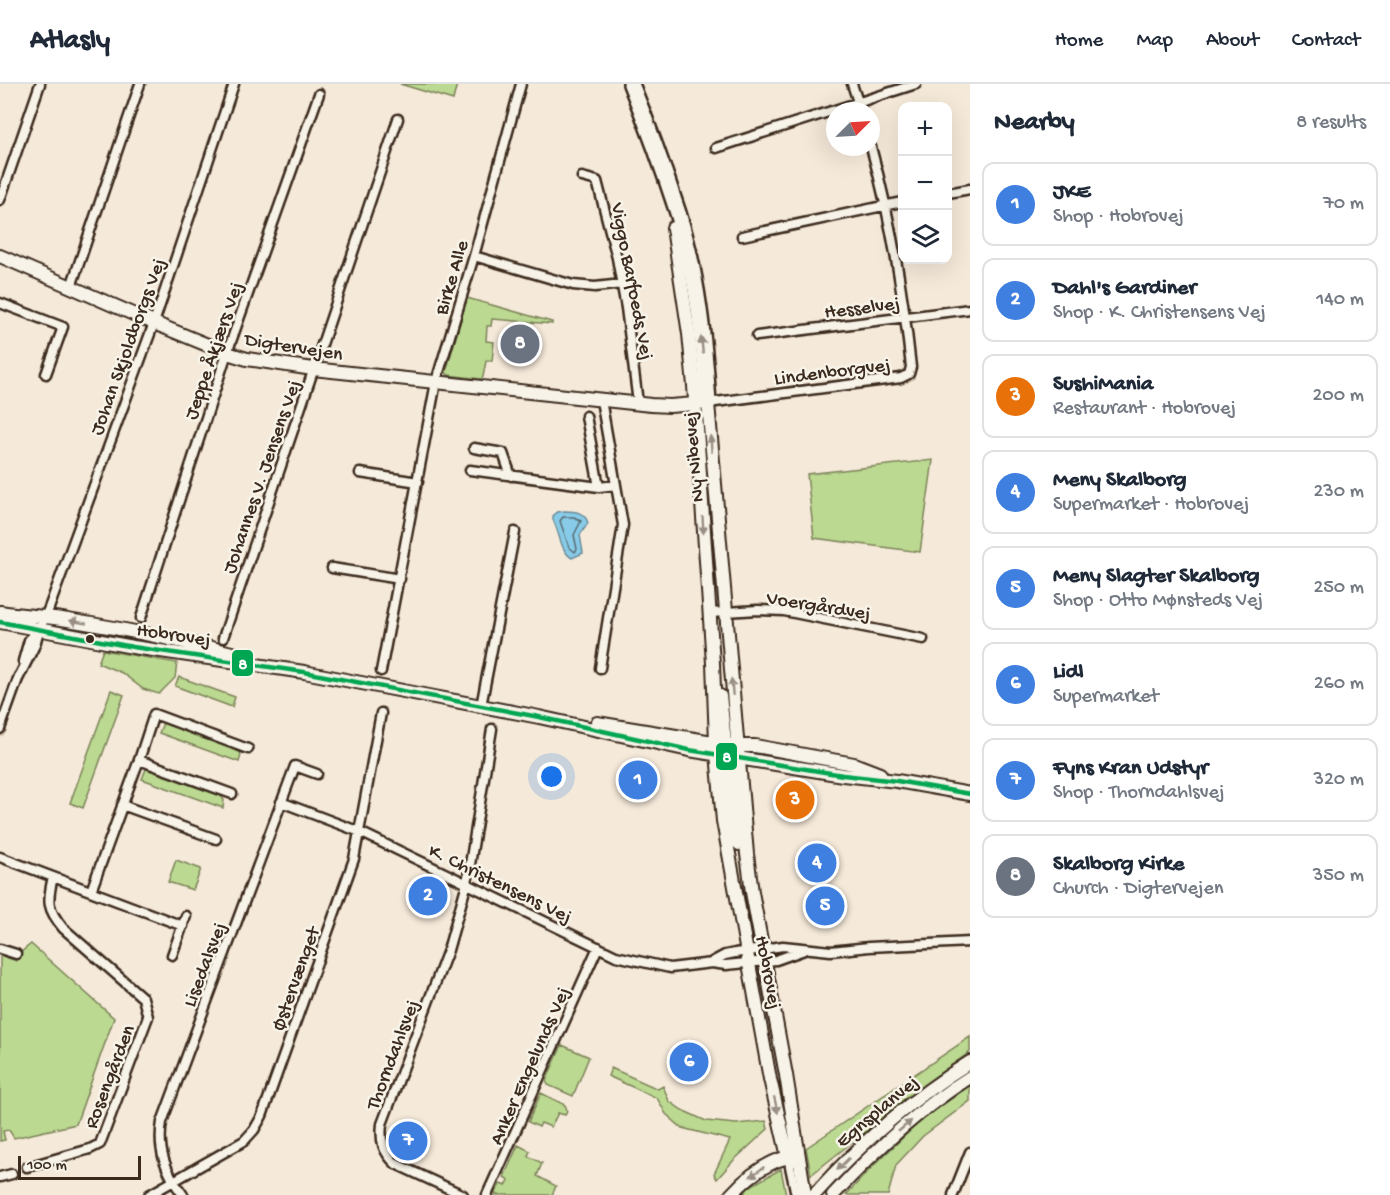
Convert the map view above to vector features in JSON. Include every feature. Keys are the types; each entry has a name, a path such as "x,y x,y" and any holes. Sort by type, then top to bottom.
{"highway":[{"name":"Ny Nibevej","path":"631,84 678,213 689,262 700,326 702,403"},
{"name":"Ny Nibevej","path":"661,169 673,228"}],"main road":[{"name":"Ny Nibevej","path":"673,228 702,403 725,612 726,750"},
{"name":"Digtervejen","path":"0,256 227,353 273,364 601,400 670,406 702,403"},
{"name":"Ny Nibevej","path":"702,403 713,663 726,750"},
{"name":"Hobrovej","path":"0,612 41,624"},
{"name":"Hobrovej","path":"0,622 41,624 70,620 199,644 304,672 539,717 640,740 726,750 755,746 854,764 897,781"},
{"name":"Hobrovej","path":"539,717 592,722 843,775 897,781 970,794"},
{"name":"Hobrovej","path":"726,750 723,821 730,858 786,1075 799,1165 799,1190"},
{"name":"Hobrovej","path":"726,750 752,892 755,956 770,1079 788,1156"},
{"name":"Egnsplanvej","path":"814,1195 850,1156 889,1121 970,1062"},
{"name":"Egnsplanvej","path":"833,1195 871,1154 921,1112 970,1077"},
{"path":"731,1195 748,1178 772,1161 788,1156 799,1165"}],"street":[{"path":"0,200 40,84"},
{"path":"71,287 140,84"},
{"name":"Johan Skjoldborgs Vej","path":"0,729 18,680 29,640 41,624 154,323 234,84"},
{"name":"Birke Alle","path":"381,671 436,382 474,256 521,84"},
{"path":"852,84 857,102"},
{"path":"871,102 916,84"},
{"name":"Jeppe Åkjærs Vej","path":"141,618 227,353 319,94"},
{"path":"716,148 826,116"},
{"name":"Johannes V. Jensens Vej","path":"223,638 398,119"},
{"name":"Lindenborgvej","path":"702,403 901,378 909,374 911,367 906,317 886,206 873,156"},
{"name":"Viggo Barfoeds Vej","path":"582,177 597,181 622,284 638,403"},
{"path":"952,193 970,189"},
{"path":"742,236 898,203"},
{"path":"474,256 573,285 595,287 622,284"},
{"path":"0,303 63,327 46,374"},
{"name":"Hesselvej","path":"757,336 970,309"},
{"path":"600,668 623,525 601,400"},
{"path":"586,416 599,487"},
{"path":"474,448 502,453 511,476"},
{"path":"470,470 599,487 616,485"},
{"path":"360,473 418,482"},
{"path":"480,706 515,532"},
{"path":"332,568 400,579"},
{"name":"Voergårdvej","path":"710,613 784,611 923,639"},
{"name":"Østervænget","path":"149,1195 244,1142 262,1116 354,859 381,713"},
{"path":"91,891 154,714 248,749"},
{"name":"Thorndahlsvej","path":"463,1195 396,1164 387,1156 381,1137 382,1124 448,950 467,883 492,729"},
{"path":"139,760 232,794"},
{"name":"Lisedalsvej","path":"183,1195 165,1166 159,1137 162,1122 295,766 317,774"},
{"name":"K. Christensens Vej","path":"281,802 360,832 616,956 670,968 712,963 725,955 755,956"},
{"path":"122,805 216,839"},
{"path":"0,857 183,926"},
{"name":"Rosengården","path":"27,1167 100,1144 148,1017 143,998 63,928 53,916 48,902 53,877"},
{"path":"172,955 186,916"},
{"path":"755,956 783,946 831,951 970,942"},
{"name":"Anker Engelunds Vej","path":"488,1195 598,947"},
{"path":"0,949 16,954"},
{"path":"755,956 785,958 807,949"},
{"path":"953,1195 970,1152"},
{"name":"Hobrovej","path":"788,1156 799,1190"},
{"path":"0,1177 12,1174"}],"green space":[{"path":"400,84 457,84 453,100"},
{"path":"467,298 552,322 552,324 492,319 491,326 487,326 486,341 494,342 492,361 486,361 483,377 481,379 448,375 446,372"},
{"path":"933,460 920,552 814,538 807,474"},
{"path":"103,650 177,663 175,678 159,694 143,689 122,673 98,663"},
{"path":"179,677 235,697 232,707 175,686"},
{"path":"111,690 124,695 83,808 70,803"},
{"path":"163,723 239,751 241,755 239,762 159,733"},
{"path":"146,769 221,796 224,800 223,808 142,779"},
{"path":"176,860 201,869 193,890 168,882"},
{"path":"31,944 114,1018 76,1124 14,1138 9,1130 3,1131 5,1140 0,1141 0,955 17,961 20,953"},
{"path":"970,1037 970,1052 920,1088 811,1175 806,1148"},
{"path":"562,1045 589,1057 573,1096 548,1085 546,1081"},
{"path":"611,1068 658,1089 663,1086 669,1101 706,1121 736,1124 766,1121 768,1129 717,1179 714,1174 730,1140 682,1128 666,1114 657,1098 608,1076"},
{"path":"970,1085 970,1101 923,1136 896,1165 888,1195 846,1195 918,1123"},
{"path":"541,1093 565,1105 567,1110 565,1115 558,1113 551,1127 541,1123 539,1127 528,1122"},
{"path":"518,1145 530,1151 528,1156 542,1163 537,1176 556,1186 552,1195 495,1195 500,1184 506,1186 509,1180 504,1177"},
{"path":"781,1169 786,1195 743,1195 749,1187"}],"water":[{"path":"557,512 582,514 588,523 580,535 583,553 572,558 565,551 553,520"}],"transit line":[{"name":"8","path":"0,622 133,647 304,672 539,717 689,750 970,794"}],"place":[{"name":"Skalborg Kirke","path":"520,344"},
{"name":"JKE","path":"638,780"},
{"name":"SushiMania","path":"795,800"},
{"name":"Meny Skalborg","path":"817,863"},
{"name":"Dahl's Gardiner","path":"428,896"},
{"name":"Meny Slagter Skalborg","path":"825,906"},
{"name":"Lidl","path":"689,1062"},
{"name":"Fyns Kran Udstyr","path":"408,1141"}]}
